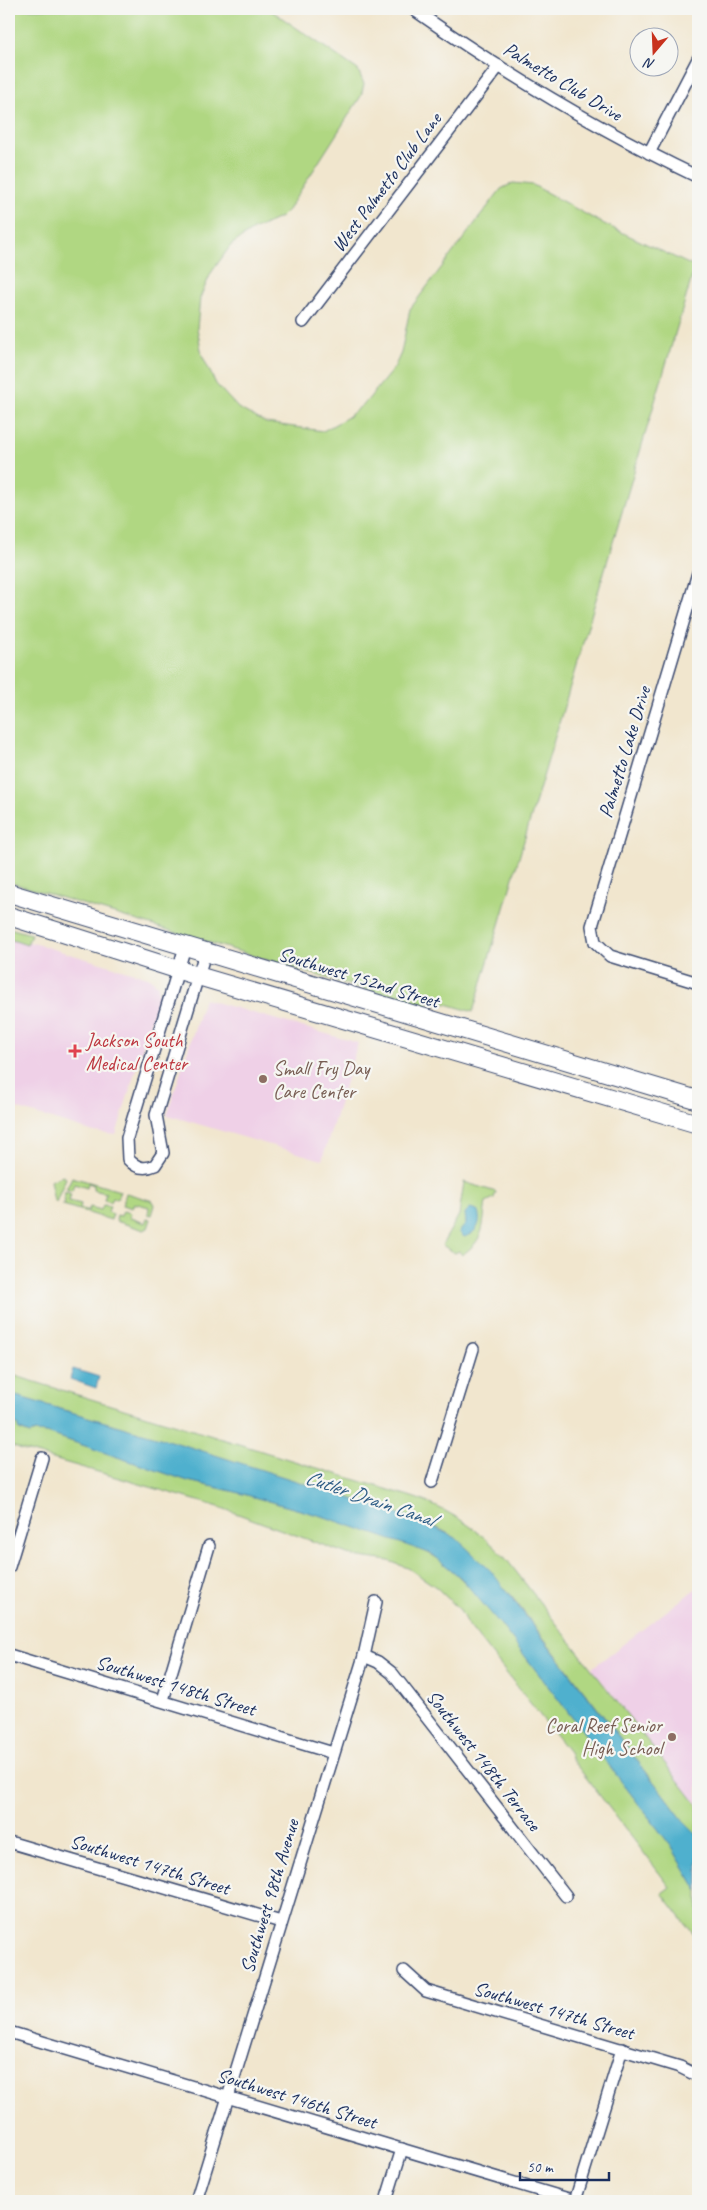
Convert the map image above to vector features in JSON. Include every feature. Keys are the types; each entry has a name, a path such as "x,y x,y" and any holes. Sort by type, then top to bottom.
{"main road":[{"name":"Southwest 152nd Street","path":"9,892 184,947 698,1100"},
{"path":"9,916 178,970 698,1124"}],"street":[{"name":"Palmetto Club Drive","path":"413,9 499,66 580,115 649,153 698,177"},
{"path":"649,153 698,59"},
{"name":"West Palmetto Club Lane","path":"303,322 499,66"},
{"name":"Palmetto Lake Drive","path":"698,573 592,921 595,942 603,952 618,960 698,983"},
{"path":"184,947 127,1138 128,1159 137,1167 144,1168 155,1165 163,1153 156,1115 205,953"},
{"path":"432,1482 473,1349"},
{"path":"9,1568 42,1458"},
{"path":"163,1700 209,1546"},
{"name":"Southwest 98th Avenue","path":"196,2201 280,1922 364,1656 376,1602"},
{"name":"Southwest 148th Street","path":"9,1655 163,1700 333,1753"},
{"name":"Southwest 148th Terrace","path":"364,1656 378,1662 392,1673 566,1896"},
{"name":"Southwest 147th Street","path":"9,1842 280,1922"},
{"name":"Southwest 147th Street","path":"404,1971 426,1991 680,2067 698,2076"},
{"name":"Southwest 146th Street","path":"9,2032 575,2201"},
{"path":"575,2201 622,2049"},
{"path":"386,2201 402,2150"}],"shaded area":[{"name":"Jackson South Medical Center","path":"9,936 148,977 158,985 158,996 116,1135 94,1132 9,1106"},
{"name":"Small Fry Day Care Center","path":"204,999 358,1043 322,1160 167,1115"},
{"name":"Coral Reef Senior High School","path":"698,1587 698,1806 592,1668"}],"green space":[{"path":"12,9 269,9 358,70 364,84 361,96 288,210 281,217 253,230 231,245 211,273 200,298 197,328 202,355 216,384 238,408 266,423 323,431 348,417 366,402 394,368 401,353 410,309 501,189 513,183 533,185 598,221 695,267 473,1012 430,999 426,1008 9,882 9,13"},
{"path":"9,928 31,934 27,945 9,939"},
{"path":"63,1176 66,1178 56,1202 54,1201 50,1181"},
{"path":"72,1177 120,1191 117,1199 113,1198 111,1202 104,1200 106,1193 93,1190 94,1185 88,1183 87,1188 74,1184 72,1191 66,1189"},
{"path":"464,1182 496,1192 494,1198 486,1202 482,1232 470,1249 462,1255 459,1251 455,1253 442,1245 459,1215"},
{"path":"65,1192 71,1194 69,1201 81,1204 80,1208 88,1211 90,1207 101,1210 103,1205 110,1206 108,1212 113,1214 111,1220 63,1205"},
{"path":"126,1193 153,1201 155,1205 152,1215 148,1214 149,1207 134,1203 132,1208 122,1205"},
{"path":"123,1211 131,1213 130,1218 145,1223 147,1218 151,1219 148,1228 144,1230 116,1221 117,1215 121,1216"},
{"path":"9,1374 409,1496 450,1513 474,1529 507,1560 698,1806 698,1835 683,1820 513,1598 456,1538 438,1528 371,1505 180,1444 9,1394"},
{"path":"9,1422 19,1425 19,1430 30,1434 35,1432 47,1433 188,1481 236,1492 325,1517 419,1548 444,1562 476,1594 501,1625 671,1846 698,1891 698,1940 662,1893 670,1887 571,1758 569,1752 466,1622 459,1609 436,1587 408,1568 389,1561 353,1556 219,1507 9,1445"}],"water":[{"path":"470,1208 477,1210 479,1223 472,1233 464,1237 459,1232 466,1224 465,1213"},
{"path":"73,1369 99,1377 96,1388 70,1379"},
{"path":"9,1394 187,1446 421,1521 456,1538 491,1571 683,1820 698,1835 698,1891 671,1846 501,1625 461,1578 432,1554 325,1517 236,1492 188,1481 47,1433 35,1432 30,1434 18,1429 18,1425 9,1422"}],"place":[{"name":"Jackson South Medical Center","path":"75,1051"},
{"name":"Small Fry Day Care Center","path":"263,1079"},
{"name":"Coral Reef Senior High School","path":"672,1737"}],"water label":[{"name":"Cutler Drain Canal","path":"370,1498"}]}
